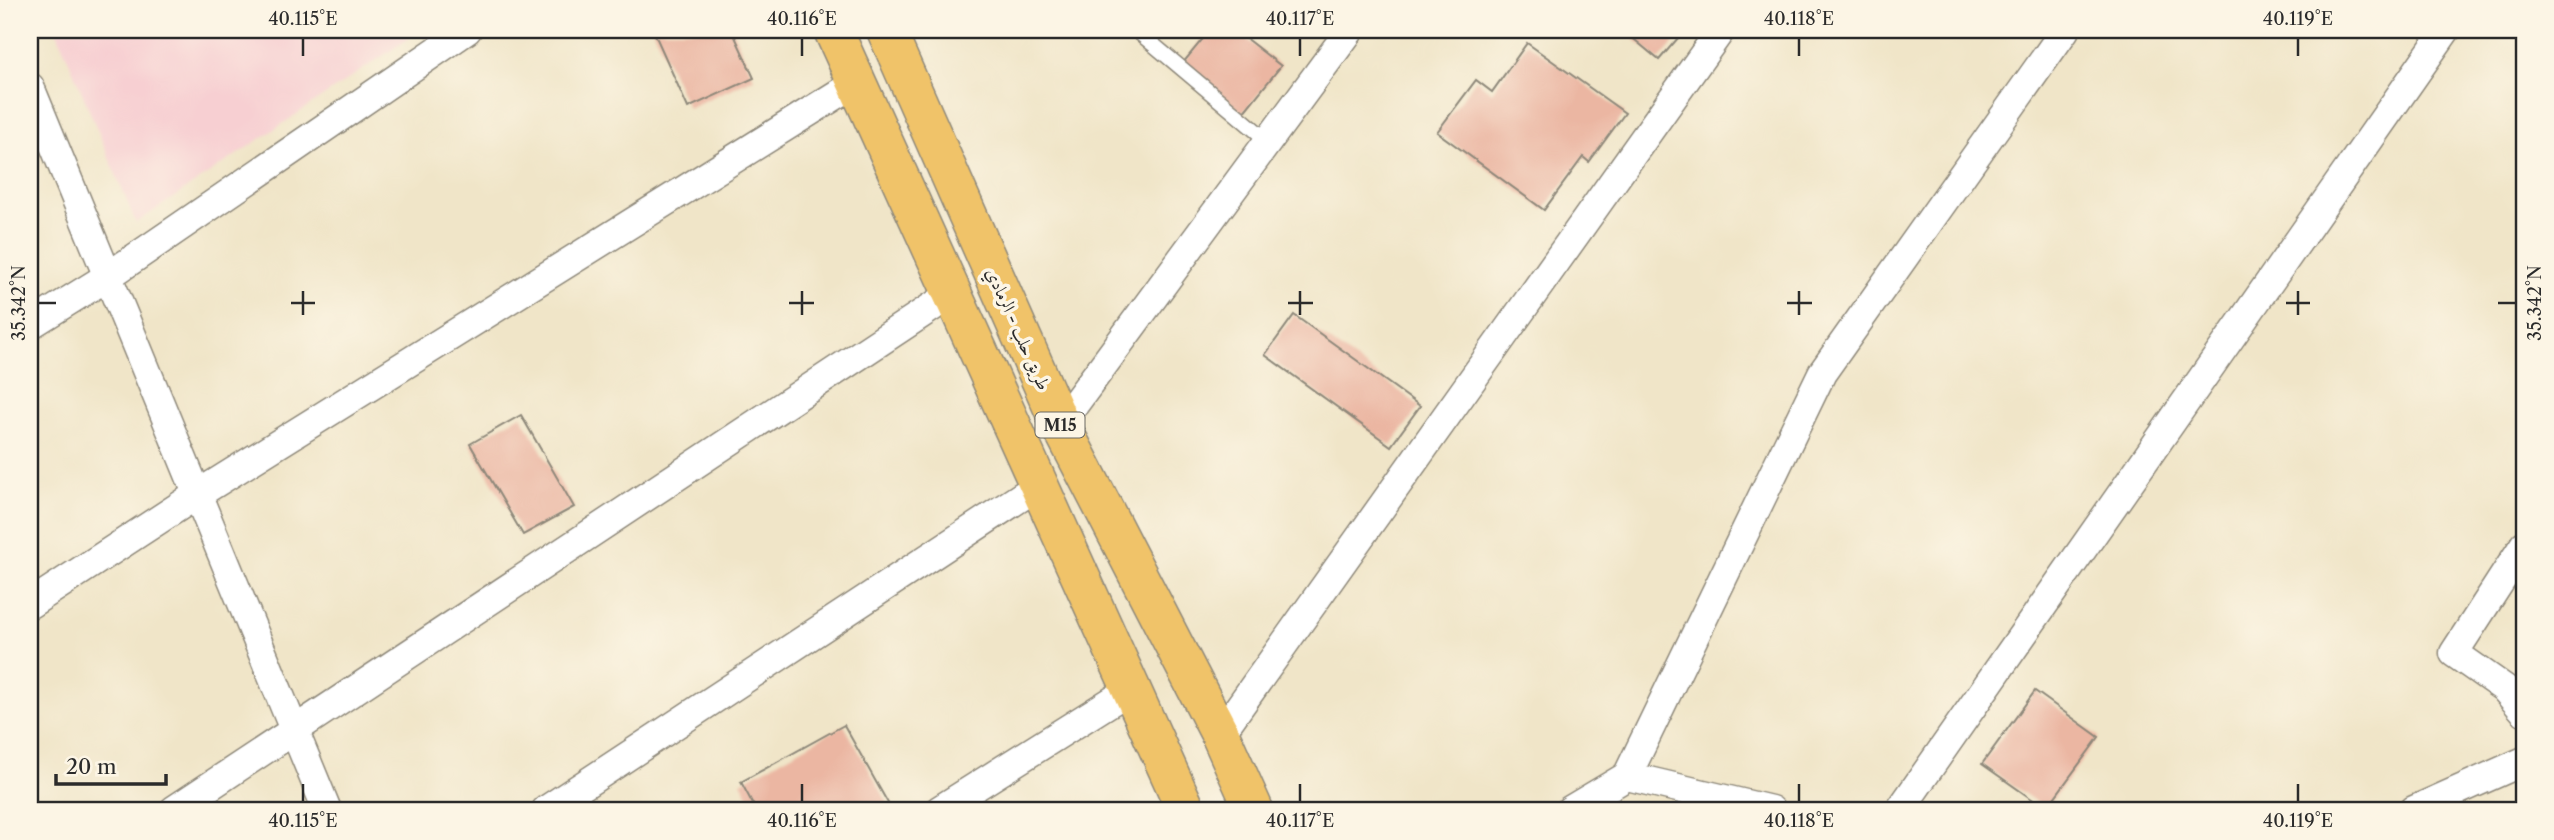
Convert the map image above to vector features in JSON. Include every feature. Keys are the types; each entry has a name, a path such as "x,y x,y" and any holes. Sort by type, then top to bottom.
{"highway":[{"name":"M15","path":"833,30 1186,810"},
{"name":"طريق حلب - الرمادي","path":"887,30 1060,424 1220,734 1254,810"}],"street":[{"path":"30,325 107,276 467,30"},
{"path":"1060,424 1350,30"},
{"path":"1220,734 1721,30"},
{"path":"1570,810 1627,776 1822,373 2065,30"},
{"path":"1900,810 2446,30"},
{"path":"30,604 198,494 857,82"},
{"path":"30,87 327,810"},
{"path":"174,810 953,293"},
{"path":"546,810 1039,485"},
{"path":"2524,545 2454,653 2504,688 2524,711"},
{"path":"939,810 1131,689"},
{"path":"2414,810 2524,761"},
{"path":"1627,776 1771,810"}],"lane":[{"path":"1136,30 1268,141"}],"shaded area":[{"path":"56,30 421,30 136,223"}],"building":[{"path":"653,30 732,30 754,78 688,108"},
{"path":"1210,30 1235,30 1281,66 1243,113 1182,64"},
{"path":"1623,30 1685,30 1659,60"},
{"path":"1527,43 1625,113 1589,162 1583,157 1544,210 1437,132 1476,80 1492,92"},
{"path":"1294,315 1420,406 1391,446 1265,355"},
{"path":"521,415 574,507 523,535 470,444"},
{"path":"2035,691 2099,737 2046,809 1982,764"},
{"path":"844,725 889,805 880,810 756,810 741,782"}]}
